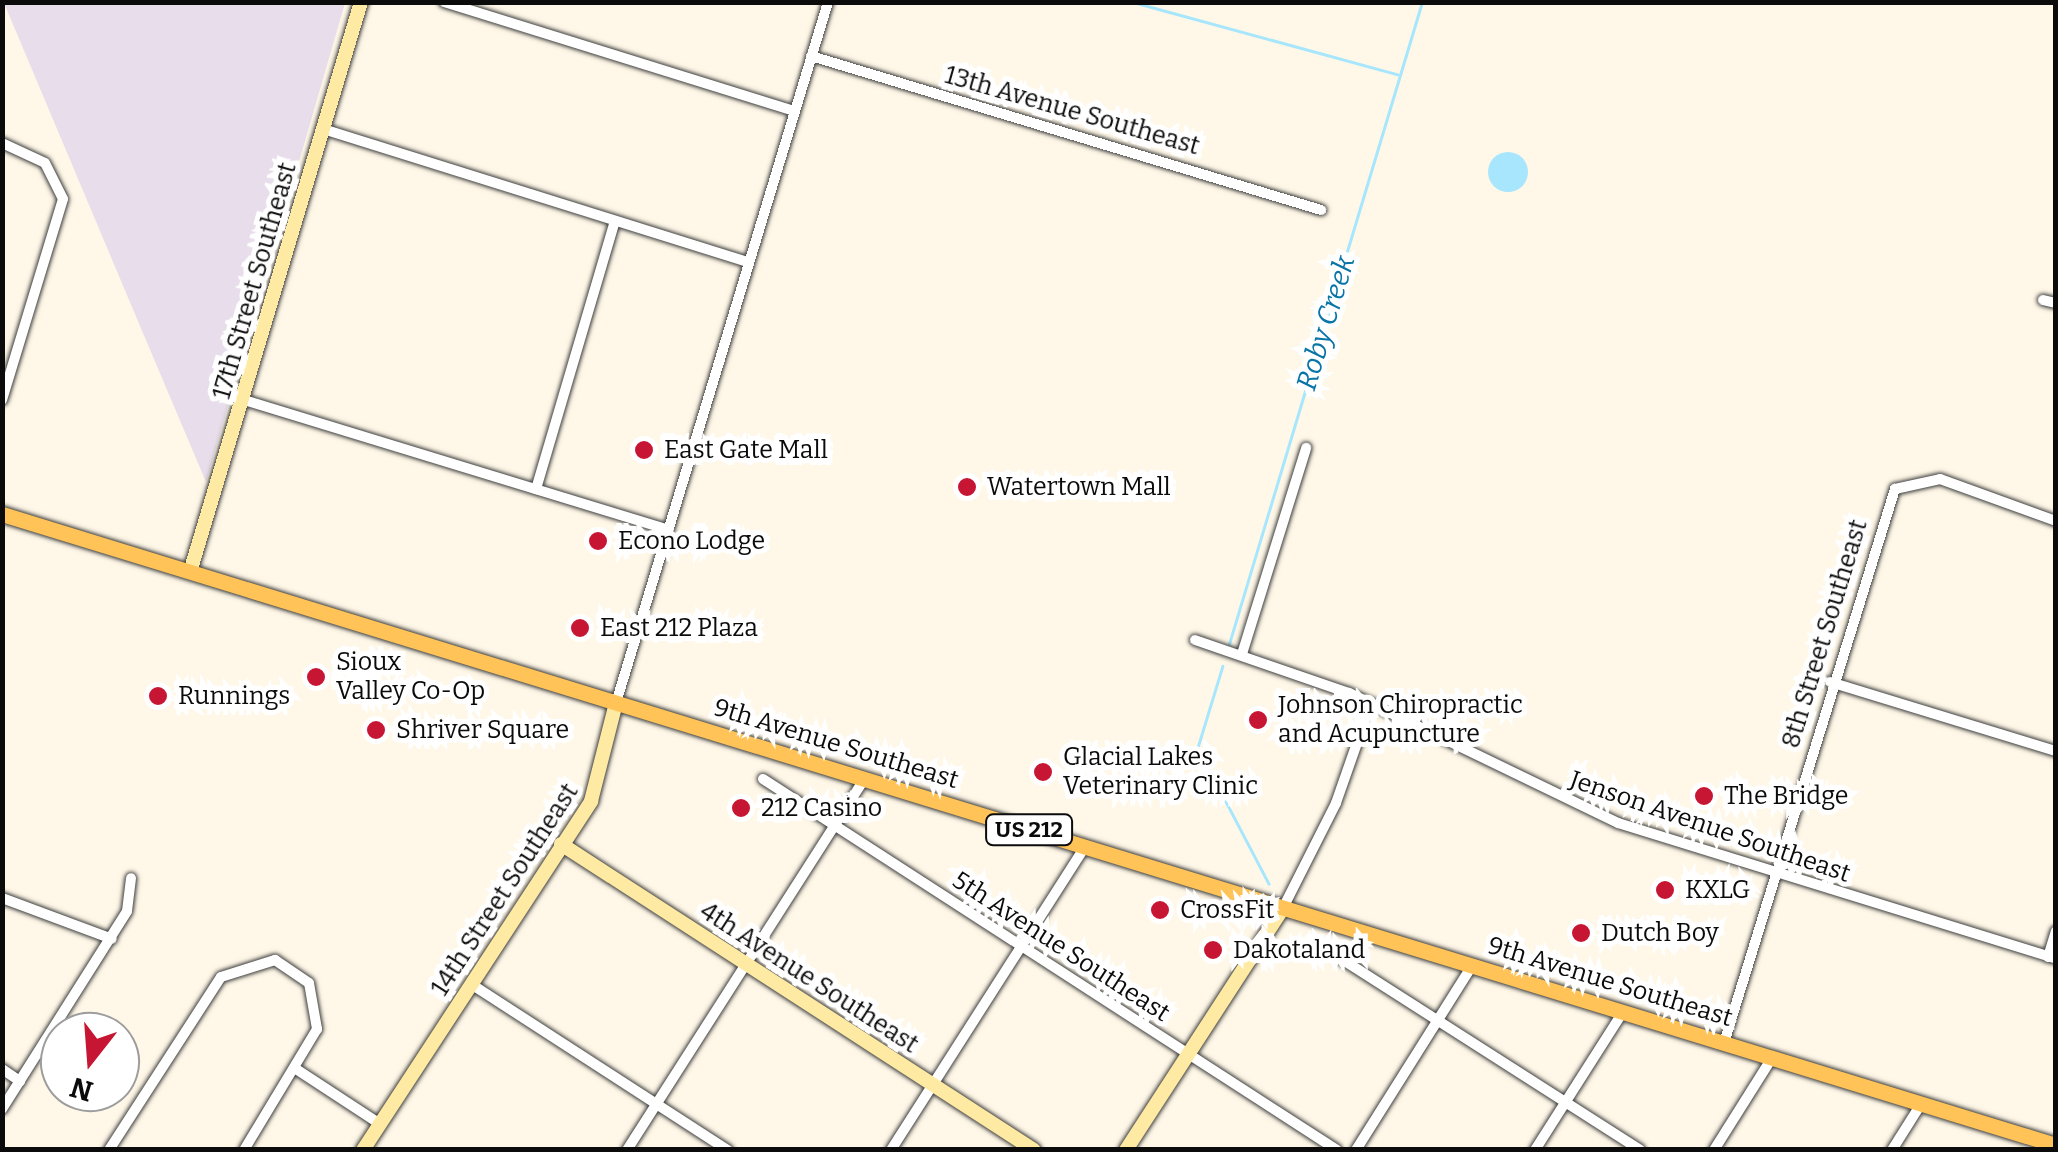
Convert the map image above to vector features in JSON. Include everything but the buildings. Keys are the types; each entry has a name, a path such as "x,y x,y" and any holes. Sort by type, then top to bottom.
{"main road":[{"name":"9th Avenue Southeast","path":"2,514 2056,1145"}],"street":[{"name":"17th Street Southeast","path":"190,572 361,2"},
{"path":"444,2 794,111"},
{"name":"14th Street Southeast","path":"363,1150 604,772 616,703 828,2"},
{"name":"13th Avenue Southeast","path":"810,56 1321,210"},
{"path":"323,129 748,262"},
{"path":"2,143 45,163 63,199 2,400"},
{"path":"536,489 615,221"},
{"path":"244,400 669,530"},
{"path":"1242,654 1306,448"},
{"name":"8th Street Southeast","path":"1724,1044 1885,508 1913,478 2056,521"},
{"name":"Jenson Avenue Southeast","path":"1195,640 1371,703 1579,807 1774,873 2052,958"},
{"path":"1830,682 2056,751"},
{"path":"1126,1150 1283,908 1336,803 1371,703"},
{"name":"5th Avenue Southeast","path":"763,779 1337,1150"},
{"path":"628,1150 864,779"},
{"name":"4th Avenue Southeast","path":"561,844 1034,1150"},
{"path":"891,1150 1085,847"},
{"path":"2,1109 112,939 130,878"},
{"path":"2,898 112,939"},
{"path":"2052,958 2056,931"},
{"path":"1340,958 1640,1150"},
{"path":"109,1150 202,1005 241,964 275,960 299,972 318,1018 296,1069 244,1150"},
{"path":"1356,1150 1472,966"},
{"path":"471,984 728,1150"},
{"path":"1535,1150 1623,1012"},
{"path":"1714,1150 1772,1058"},
{"path":"2,1069 20,1081"},
{"path":"296,1069 380,1124"},
{"path":"1892,1150 1920,1104"}],"shaded area":[{"path":"4,3 345,3 206,482 140,326"}],"water":[{"path":"1508,152 1522,158 1528,172 1522,186 1508,192 1494,186 1488,172 1494,158"}],"waterway":[{"path":"1133,2 1397,74"},
{"name":"Roby Creek","path":"1229,644 1422,2"},
{"name":"Roby Creek","path":"1223,666 1198,748 1269,884"}],"place":[{"name":"East Gate Mall","path":"644,450"},
{"name":"Watertown Mall","path":"967,487"},
{"name":"Econo Lodge","path":"598,541"},
{"name":"East 212 Plaza","path":"580,628"},
{"name":"Sioux Valley Co-Op","path":"316,677"},
{"name":"Runnings","path":"158,696"},
{"name":"Johnson Chiropractic and Acupuncture","path":"1258,720"},
{"name":"Shriver Square","path":"376,730"},
{"name":"Glacial Lakes Veterinary Clinic","path":"1043,772"},
{"name":"The Bridge","path":"1704,796"},
{"name":"212 Casino","path":"741,808"},
{"name":"KXLG","path":"1665,890"},
{"name":"CrossFit","path":"1160,910"},
{"name":"Dutch Boy","path":"1581,933"},
{"name":"Dakotaland","path":"1213,950"}]}
